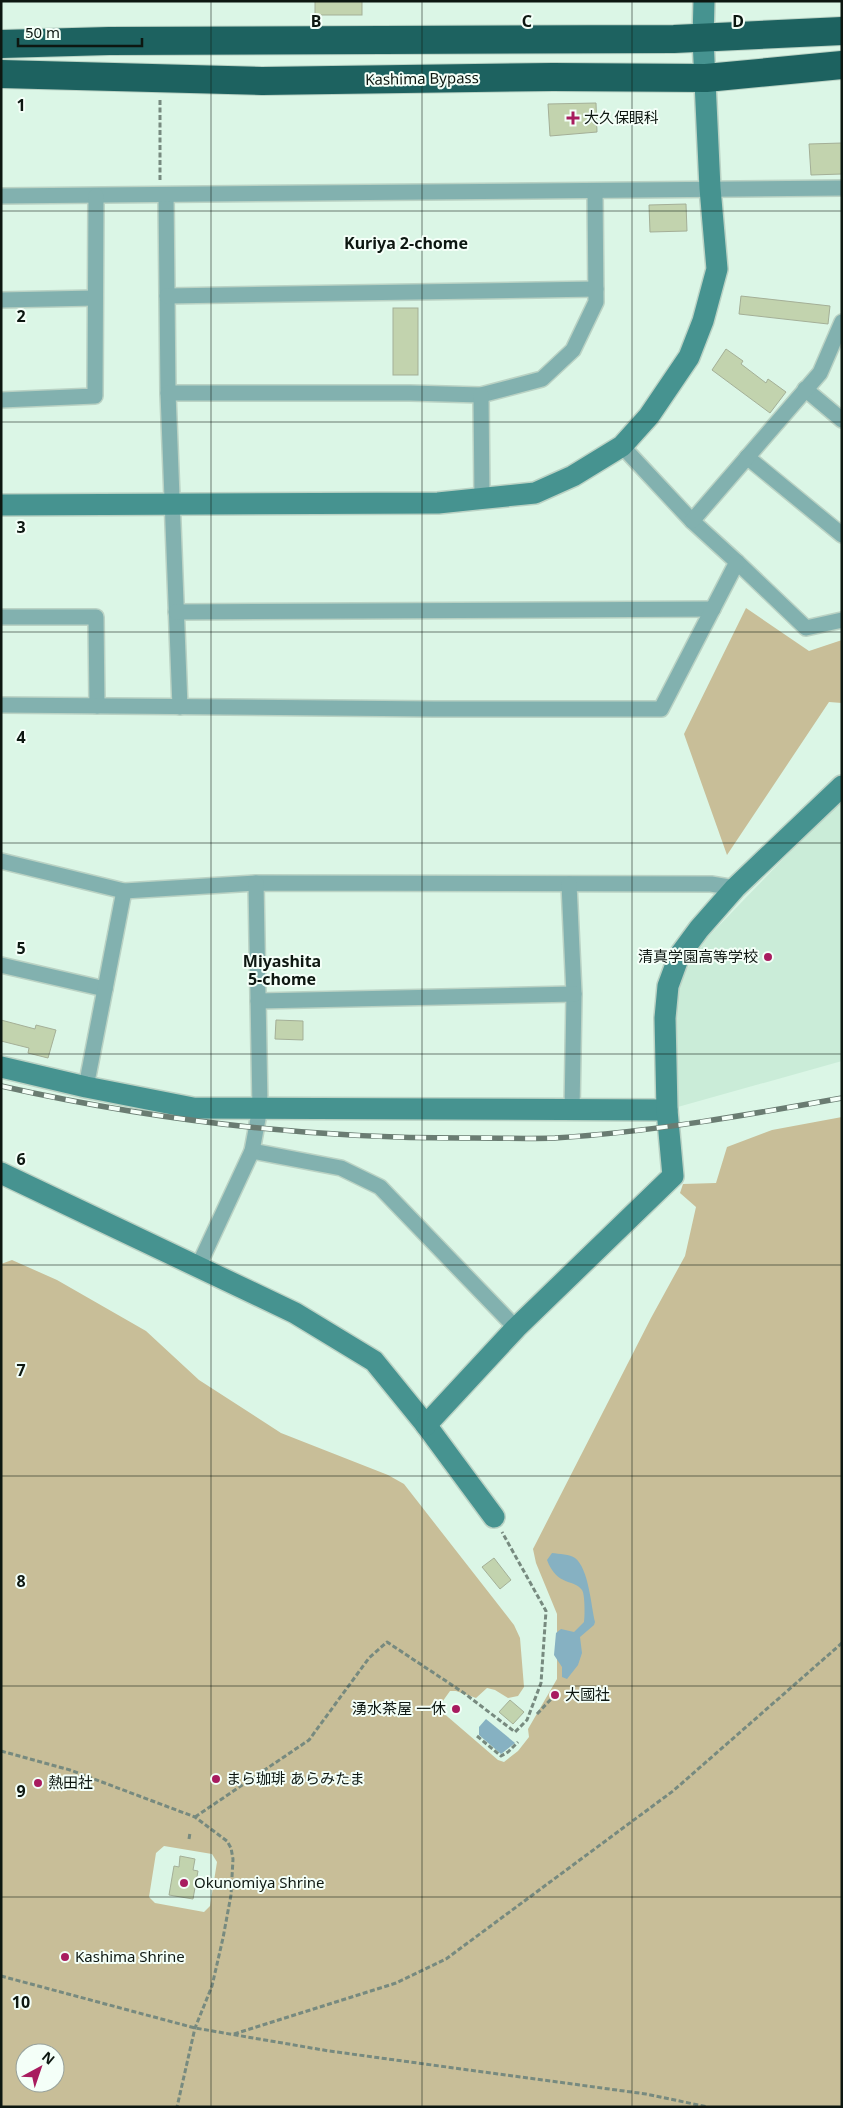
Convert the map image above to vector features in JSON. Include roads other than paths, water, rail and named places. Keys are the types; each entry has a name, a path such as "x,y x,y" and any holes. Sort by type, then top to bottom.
{"highway":[{"path":"1,44 109,41 703,39 842,31"},
{"path":"1,35 109,41"},
{"name":"Kashima Bypass","path":"1,74 262,81 553,77 706,78 842,65"},
{"path":"1,89 262,81"}],"street":[{"path":"1,504 438,503 482,499 535,493 573,476 622,446 649,416 689,357 704,321 718,268 710,188 703,39 704,1"},
{"path":"1,196 842,188"},
{"path":"168,393 410,393 481,396 542,380 573,350 596,302 595,191"},
{"path":"163,195 168,393 180,707"},
{"path":"1,400 95,396 96,196"},
{"path":"167,296 596,290"},
{"path":"1,300 95,298"},
{"path":"692,521 820,372 842,322"},
{"path":"805,389 842,420"},
{"path":"481,396 482,499"},
{"path":"622,446 692,521 806,628 842,620"},
{"path":"747,457 842,535"},
{"path":"1,705 662,709 737,562"},
{"path":"176,612 713,608"},
{"path":"1,616 96,618 97,706"},
{"path":"426,1425 516,1328 673,1176 667,1110 665,1018 668,986 679,956 699,929 735,888 842,786"},
{"path":"1,861 124,891 256,883 711,884 735,888"},
{"path":"198,1267 252,1151 260,1108 256,883"},
{"path":"569,884 574,994 572,1111"},
{"path":"86,1087 124,891"},
{"path":"1,965 105,989"},
{"path":"258,1001 574,994"},
{"path":"1,1067 86,1087 193,1108 667,1110"},
{"path":"252,1151 341,1168 380,1187 516,1328"},
{"path":"1,1173 295,1313 374,1361 426,1425 494,1517"}],"water":[{"path":"552,1553 570,1556 580,1563 589,1588 595,1622 580,1637 582,1653 578,1665 567,1679 562,1677 562,1667 554,1655 556,1633 561,1629 574,1632 584,1622 584,1596 579,1587 556,1575 551,1569 547,1560"},
{"path":"486,1719 515,1743 501,1754 479,1735 479,1727"}],"railway":[{"path":"1,1086 118,1109 236,1126 355,1135 414,1137 555,1138 627,1132 771,1111 842,1098"}],"place":[{"name":"大久保眼科","path":"573,118"},
{"name":"清真学園高等学校","path":"768,957"},
{"name":"大國社","path":"555,1695"},
{"name":"湧水茶屋 一休","path":"456,1709"},
{"name":"まら珈琲 あらみたま","path":"216,1779"},
{"name":"熱田社","path":"38,1783"},
{"name":"Okunomiya Shrine","path":"184,1883"},
{"name":"Kashima Shrine","path":"65,1957"}],"district":[{"name":"Kuriya 2-chome","path":"406,243"},
{"name":"Miyashita 5-chome","path":"282,970"}]}
